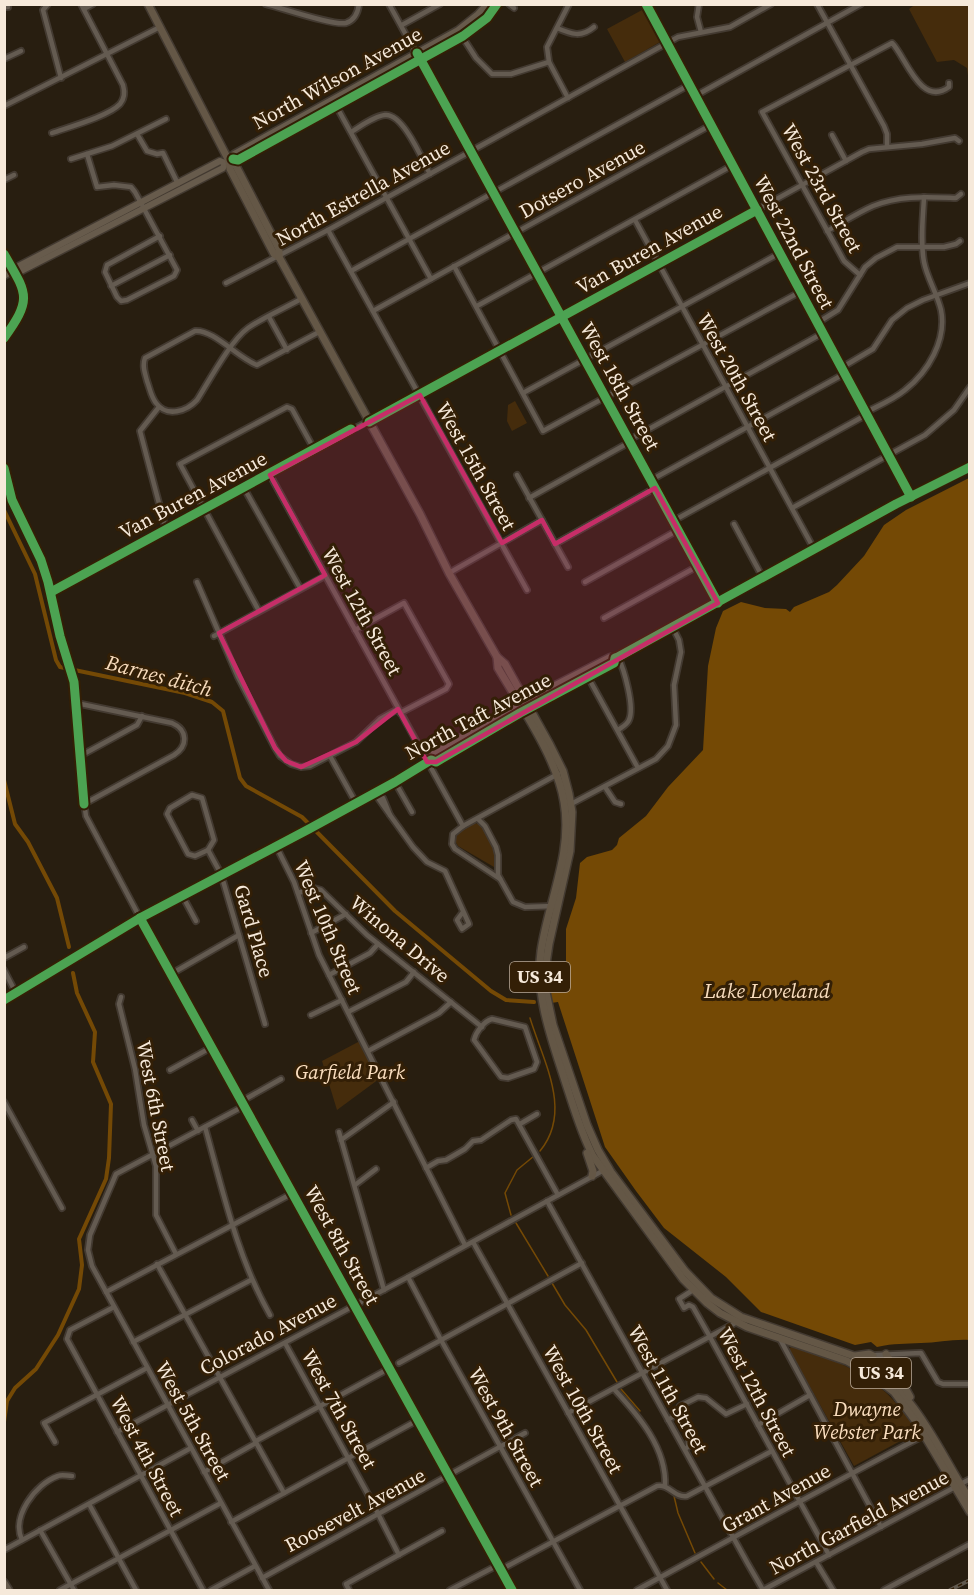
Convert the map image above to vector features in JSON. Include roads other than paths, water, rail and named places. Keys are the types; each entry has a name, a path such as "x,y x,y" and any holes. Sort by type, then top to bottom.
{"highway":[{"name":"US 34","path":"148,4 229,161 236,166 279,249 279,257 301,299 497,657 498,668 527,710 560,773 568,805 570,851 542,950 541,995 546,1022 587,1145 693,1290 720,1313 737,1322 853,1356 894,1392 927,1433"},
{"name":"US 34","path":"555,906 546,964 548,1001 553,1025 587,1125 605,1169 686,1271 705,1292 720,1304 794,1343 865,1367 896,1386 914,1407 969,1512"},
{"path":"587,1145 592,1176"},
{"path":"693,1290 698,1289 705,1292"},
{"path":"786,1351 794,1343"},
{"path":"853,1356 869,1354 873,1356"},
{"path":"886,1354 914,1407"},
{"name":"US 34","path":"957,1486 969,1500"}],"main road":[{"name":"North Wilson Avenue","path":"143,205 220,162 238,160 289,132 417,53 461,33 487,4"},
{"name":"North Wilson Avenue","path":"4,276 19,266 223,168 234,154 309,113 335,103 421,60 487,18 497,4"},
{"path":"289,132 289,129 309,113"},
{"name":"North Taft Avenue","path":"429,761 436,762 614,663 616,658 969,467"},
{"name":"North Taft Avenue","path":"4,1000 140,918 377,793 429,761 432,754 522,702 610,657 616,658"},
{"path":"4,1582 9,1590"}],"street":[{"path":"48,4 43,10 61,78"},
{"path":"52,133 98,117 120,105 123,99 124,89 83,7 93,4"},
{"path":"266,4 340,24 353,19 359,4"},
{"path":"389,4 417,53"},
{"path":"402,25 440,4"},
{"path":"568,98 549,62 547,47 569,4"},
{"name":"West 22nd Street","path":"646,4 910,497"},
{"path":"699,4 697,17 701,32"},
{"name":"North Estrella Avenue","path":"226,283 279,257 678,37 730,27 771,4"},
{"path":"817,4 884,126 888,147"},
{"path":"695,96 861,4"},
{"path":"4,106 159,27"},
{"path":"557,27 568,33 577,34 586,33 594,27"},
{"path":"461,33 476,58 492,74 511,74 549,62"},
{"path":"850,66 894,44 911,74 921,84 936,91 945,90 949,87 949,83"},
{"path":"4,59 21,51"},
{"name":"West 18th Street","path":"417,53 718,603"},
{"name":"West 23rd Street","path":"850,66 762,112 847,265 860,275"},
{"path":"351,271 689,85"},
{"path":"335,103 431,279"},
{"path":"351,132 382,115 388,114 396,117 404,126 430,174"},
{"path":"71,159 112,146 166,119"},
{"name":"Dotsero Avenue","path":"373,311 711,125"},
{"path":"137,134 147,151 163,153 178,184"},
{"path":"832,135 846,161"},
{"name":"Van Buren Avenue","path":"51,592 270,475 314,449 420,395 866,150 957,138 959,141"},
{"path":"87,154 97,187 114,184 131,187 143,205 160,236 170,255 177,270 174,276 123,301 117,297 111,286 105,272 107,265 160,236"},
{"path":"477,306 733,165"},
{"path":"4,180 14,175"},
{"path":"827,231 875,205 906,198 956,198 961,194"},
{"path":"673,521 865,414 905,390 918,377 940,341 943,328 941,309 924,263 924,197"},
{"name":"West 20th Street","path":"635,220 814,549"},
{"name":"West 15th Street","path":"328,230 528,590"},
{"path":"817,323 838,310 871,262 894,248 953,245 960,241"},
{"path":"524,393 780,253"},
{"path":"4,254 23,290 24,304 18,318 4,338"},
{"path":"111,286 170,255"},
{"path":"454,266 543,431 800,292"},
{"path":"841,368 873,349 892,320 901,312 936,295 969,283"},
{"path":"301,299 239,335 230,349 197,400 190,407 181,412 170,412 159,407 152,396 143,362 149,354 195,331 200,331 230,349 257,365 319,332"},
{"path":"268,317 286,350"},
{"path":"529,498 822,333"},
{"path":"651,480 844,375"},
{"path":"792,508 920,439 954,410 969,387"},
{"path":"159,407 140,431 166,530"},
{"path":"259,611 180,465 181,462 287,407 292,409 314,449"},
{"name":"West 8th Street","path":"4,468 12,500 41,560 72,676 86,816 140,918 512,1590"},
{"name":"West 12th Street","path":"270,475 463,826"},
{"path":"517,475 568,567"},
{"path":"244,488 300,588"},
{"path":"555,544 655,488"},
{"path":"449,573 542,520"},
{"path":"734,524 763,578"},
{"path":"585,582 678,530"},
{"path":"604,618 698,566"},
{"path":"217,634 326,576"},
{"path":"197,582 217,634 238,677 280,756 291,764 305,767 330,756 356,742 380,719 446,689 449,684 404,603 355,630"},
{"path":"568,805 660,756 668,746 676,725 674,685 681,648 673,628"},
{"path":"616,658 626,673 630,714 627,723 618,730"},
{"path":"588,677 639,768"},
{"path":"76,703 174,724 181,730 184,737 182,748 174,755 84,804"},
{"path":"80,756 139,724 142,716"},
{"path":"330,756 356,803"},
{"path":"500,879 453,846 452,836 463,826 560,773"},
{"path":"395,782 412,812"},
{"path":"605,786 615,802 621,804"},
{"path":"377,793 378,798 413,847 427,862 445,871 463,912"},
{"path":"192,795 202,798 214,840 208,850 195,856 188,854 167,814 170,808 192,795"},
{"path":"478,819 485,826 496,846 497,872 515,904 525,907 555,906"},
{"name":"West 10th Street","path":"276,846 298,893 311,933 329,975 465,1245"},
{"name":"Gard Place","path":"208,850 221,874 265,1024"},
{"name":"Winona Drive","path":"298,893 319,889 378,944 482,1027"},
{"path":"182,895 196,921"},
{"path":"311,933 345,914"},
{"path":"171,974 239,935"},
{"path":"329,975 370,952 378,944"},
{"path":"4,958 24,947"},
{"path":"4,970 16,993"},
{"path":"348,1012 406,982 414,972"},
{"name":"West 6th Street","path":"121,997 119,1004 135,1069 146,1133 154,1154 156,1215 176,1254"},
{"path":"311,1015 342,1000"},
{"path":"368,1051 442,1011 451,1002"},
{"path":"492,1020 525,1027 537,1062 536,1068 533,1071 508,1078 501,1077 475,1043 475,1035 482,1027 492,1020"},
{"path":"170,1070 212,1047"},
{"path":"154,1154 205,1127 281,1079"},
{"path":"4,1102 62,1208"},
{"path":"341,1140 394,1102"},
{"path":"520,1124 537,1114"},
{"path":"426,1168 465,1149 473,1141 481,1140 514,1119 520,1124 558,1195"},
{"path":"192,1120 198,1131"},
{"path":"205,1127 251,1280 270,1315"},
{"path":"339,1132 384,1290"},
{"name":"West 5th Street","path":"154,1154 119,1172 114,1177 90,1234 88,1250 92,1266 269,1590"},
{"path":"355,1185 376,1169"},
{"path":"473,1242 605,1169"},
{"path":"106,1292 293,1193"},
{"name":"West 11th Street","path":"548,1201 763,1590"},
{"path":"368,1233 375,1230"},
{"name":"West 10th Street","path":"473,1242 667,1590"},
{"name":"Colorado Avenue","path":"117,1432 473,1242"},
{"path":"399,1363 582,1263"},
{"path":"157,1264 284,1493"},
{"name":"West 9th Street","path":"408,1277 441,1341 580,1590"},
{"path":"133,1342 251,1280"},
{"name":"West 12th Street","path":"693,1290 680,1299 684,1308 689,1305 693,1307 829,1555"},
{"name":"West 4th Street","path":"114,1307 70,1330 67,1335 68,1342 203,1590"},
{"path":"568,1413 737,1322"},
{"path":"780,1335 786,1351 881,1527"},
{"name":"West 7th Street","path":"285,1342 399,1555"},
{"path":"865,1367 873,1356 921,1353 938,1382 969,1384"},
{"path":"55,1442 44,1423 147,1368"},
{"path":"204,1472 390,1368"},
{"path":"614,1389 640,1419 653,1441 664,1470 665,1486"},
{"path":"758,1425 810,1395"},
{"path":"668,1419 676,1414 680,1406 698,1397 706,1398 726,1414 747,1404"},
{"path":"676,1414 686,1422 689,1429 688,1447 685,1449"},
{"path":"231,1522 418,1420"},
{"name":"Roosevelt Avenue","path":"262,1578 525,1433"},
{"name":"Grant Avenue","path":"637,1590 927,1433"},
{"path":"4,1550 191,1448"},
{"path":"450,1590 552,1542 657,1486 665,1486 674,1494 683,1497 772,1450"},
{"path":"22,1540 18,1530 19,1524 29,1501 45,1483 60,1475 72,1476"},
{"name":"North Garfield Avenue","path":"763,1590 969,1479"},
{"path":"60,1590 72,1588 119,1559 221,1503"},
{"path":"89,1504 136,1590"},
{"path":"40,1530 72,1588"},
{"path":"349,1590 346,1584 442,1531"},
{"path":"884,1590 969,1544"},
{"path":"816,1562 833,1590"},
{"path":"211,1590 255,1566"}],"water":[{"name":"Lake Loveland","path":"969,478 969,1340 877,1347 871,1342 855,1345 761,1312 726,1277 664,1228 605,1147 558,1002 551,1003 549,991 557,990 559,979 566,966 566,929 576,898 580,863 587,857 612,850 619,838 646,816 668,787 703,750 708,666 716,628 723,611 741,602 765,608 786,609 790,612 794,607 829,592 864,556 884,525 906,510"}],"waterway":[{"name":"Barnes ditch","path":"4,510 35,574 56,660 60,667 185,693 212,702 223,711 240,778 246,786 302,817 395,911 491,991 506,1000 534,1002"},
{"path":"4,780 15,824 28,842 57,898 69,947"},
{"path":"4,1422 7,1401 15,1388 36,1369 58,1335 79,1289 82,1265 79,1239 106,1179 111,1104 93,1062 95,1032 77,993 73,973"},
{"path":"530,1018 548,1068 555,1103 550,1136 540,1151"},
{"path":"511,1215 505,1193 517,1170 534,1156"},
{"path":"516,1223 548,1276"},
{"path":"552,1283 565,1305 586,1330 617,1382"},
{"path":"621,1389 640,1411"},
{"path":"674,1496 678,1513 695,1553"},
{"path":"701,1562 714,1579"},
{"path":"718,1583 727,1590"}],"railway":[{"path":"950,1590 970,1580"}],"park label":[{"name":"Garfield Park","path":"350,1072"},
{"name":"Dwayne Webster Park","path":"867,1420"}]}
